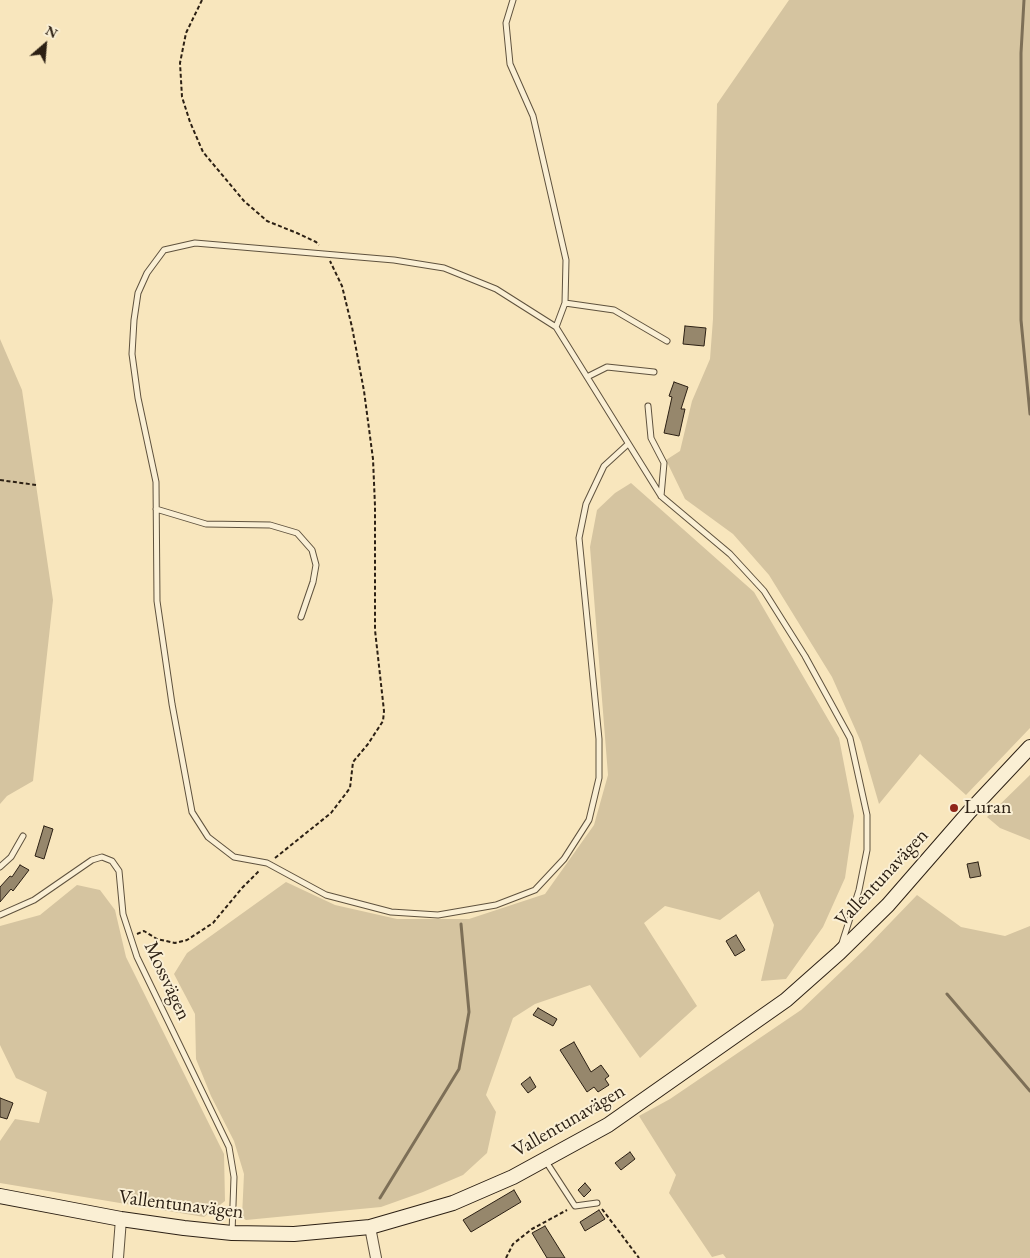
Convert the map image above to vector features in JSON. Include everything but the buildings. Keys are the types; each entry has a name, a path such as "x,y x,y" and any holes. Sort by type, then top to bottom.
{"main road":[{"name":"Vallentunavägen","path":"0,1196 121,1219 184,1228 232,1233 294,1234 370,1227 453,1203 513,1177 608,1125 786,1000 839,953 888,905 969,812 1030,747"}],"street":[{"path":"118,1258 121,1219"},
{"path":"370,1227 376,1258"}],"lane":[{"path":"513,0 506,23 510,64 533,116 566,260 565,303 556,327"},
{"path":"628,444 604,466 586,504 579,538 599,739 600,778 588,820 564,859 535,890 496,906 438,915 391,912 326,895 267,863 234,857 208,837 192,812 172,704 157,601 156,482 138,398 132,354 138,293 147,273 164,250 195,243 326,253 394,260 444,268 496,289 556,327 661,496 730,554 764,591 805,656 850,738 867,815 867,850 859,890 839,953"},
{"path":"565,303 614,310 667,340"},
{"path":"587,377 607,367 654,372"},
{"path":"648,406 651,438 664,463 661,496"},
{"path":"156,509 206,524 270,525 296,534 312,550 316,565 313,582 302,617"},
{"path":"0,866 10,857 23,836"},
{"name":"Mossvägen","path":"0,915 34,900 92,860 102,857 112,861 118,871 123,914 137,957 229,1147 234,1177 232,1233"},
{"path":"545,1160 575,1206 598,1203"}],"path":[{"path":"131,937 144,931 157,939 175,943 187,940 213,923 242,888 267,863 304,836 330,813 350,788 354,762 383,721 384,711 375,630 376,506 373,459 364,391 342,286 326,253 316,242 267,221 244,201 203,152 182,97 180,63 186,33 202,0"},
{"path":"0,480 36,486"},
{"path":"598,1203 639,1258"},
{"path":"506,1258 513,1244 532,1229 575,1206"}],"shaded area":[{"path":"789,0 1030,0 1030,728 966,795 920,754 879,804 861,742 832,677 769,575 733,534 685,499 666,460 680,451 692,401 710,359 713,319 717,104"},
{"path":"0,339 22,390 53,600 33,781 7,796 0,804"},
{"path":"631,483 754,592 839,738 854,816 845,878 823,927 786,979 761,981 774,925 759,891 720,920 665,906 644,923 697,1006 640,1058 590,985 535,1004 513,1018 486,1095 496,1112 487,1153 463,1175 381,1207 246,1220 242,1217 244,1174 234,1141 211,1096 196,1059 195,1014 174,974 187,953 286,882 335,905 397,919 469,919 545,894 594,825 608,775 590,547 597,510 615,493"},
{"path":"1030,775 1030,840 1000,828 987,817"},
{"path":"77,885 100,890 115,910 126,957 224,1154 225,1201 204,1217 0,1183 0,1141 15,1119 39,1123 47,1092 16,1078 0,1045 0,926 40,915"},
{"path":"917,895 961,927 1005,936 1030,926 1030,1258 726,1258 723,1254 712,1257 669,1193 676,1175 639,1116 670,1099 801,1010 866,948"}],"waterway":[{"path":"1024,0 1021,53 1021,320 1030,414"},
{"path":"380,1198 459,1069 469,1012 461,924"},
{"path":"947,994 1030,1091"}],"place":[{"name":"Luran","path":"954,808"}]}
